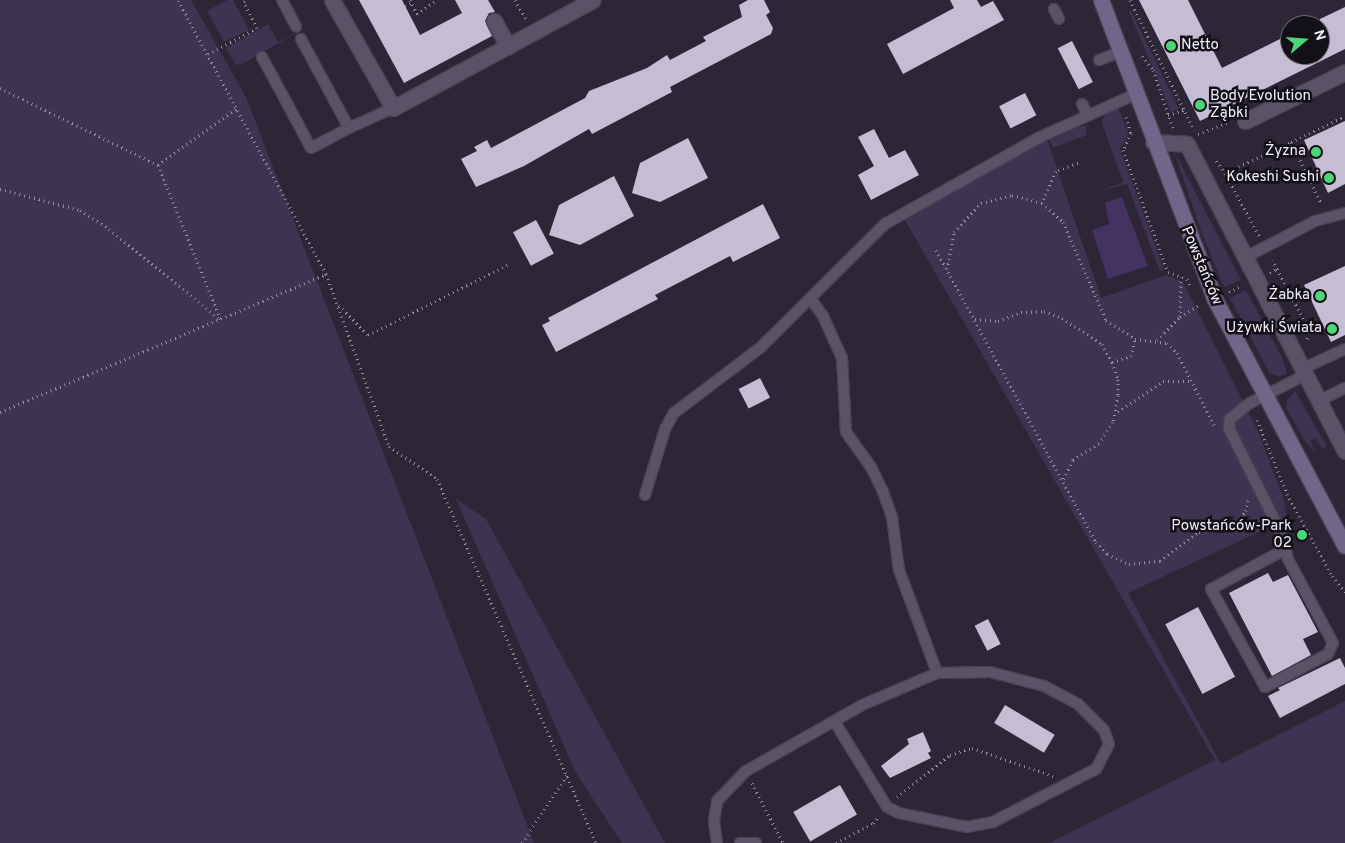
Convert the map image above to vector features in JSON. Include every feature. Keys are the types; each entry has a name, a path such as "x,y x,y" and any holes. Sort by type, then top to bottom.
{"street":[{"path":"332,0 393,108 593,0"},
{"name":"Powstańców","path":"1101,0 1153,142 1214,298 1345,546"},
{"path":"494,21 508,46"},
{"path":"1239,121 1345,72"},
{"path":"1153,142 1194,140 1244,258 1345,451"}],"lane":[{"path":"282,0 296,26"},
{"path":"1054,9 1059,20"},
{"path":"301,39 349,128"},
{"path":"1100,60 1120,52"},
{"path":"262,58 311,148 393,108"},
{"path":"645,495 665,430 674,413 760,348 885,224 1025,145 1136,94"},
{"path":"1082,104 1088,115"},
{"path":"1244,258 1328,217 1345,213"},
{"path":"810,298 823,316 842,358 846,432 871,467 883,492 895,534 899,570 937,673"},
{"path":"1286,549 1211,588 1264,687 1328,654 1333,643 1229,428 1237,412 1345,349"},
{"path":"1319,401 1345,388"},
{"path":"717,843 714,821 717,801 746,771 834,721 904,685 937,673 964,671 1010,675 1044,686 1078,704 1104,730 1109,744 1096,768 980,827 900,813 887,807 834,721"},
{"path":"740,843 756,843"}],"path":[{"path":"178,0 238,107 326,274 389,446 437,479 568,774 596,843"},
{"path":"208,54 257,28 244,2 247,0"},
{"path":"405,6 410,1 417,14 437,0"},
{"path":"1130,0 1184,110 1194,140 1239,121"},
{"path":"0,88 158,165 221,320"},
{"path":"158,165 238,107"},
{"path":"1168,115 1184,110"},
{"path":"1210,154 1226,173 1345,116"},
{"path":"1291,142 1328,217"},
{"path":"1042,203 1056,171 1078,163"},
{"path":"0,190 80,210 109,229 221,320"},
{"path":"947,270 954,232 980,203 1012,195 1042,203 1063,222 1106,320 1135,339 1157,340 1167,343 1177,354 1218,433"},
{"path":"936,250 1101,548 1117,561 1129,564 1160,561 1199,532 1233,525 1246,511 1248,493"},
{"path":"337,302 368,335 507,266"},
{"path":"0,412 326,274"},
{"path":"1180,277 1180,317"},
{"path":"1157,340 1180,317 1198,306"},
{"path":"975,319 998,321 1021,312 1044,311 1062,318 1102,344 1112,362 1118,379 1117,412 1107,433 1098,443 1073,460 1062,480"},
{"path":"1112,362 1131,356 1135,339"},
{"path":"1117,412 1163,382 1191,381"},
{"path":"1332,576 1345,592"},
{"path":"836,843 873,823 887,807 950,755 972,748 1046,772 1066,784"},
{"path":"746,771 784,843"},
{"path":"522,843 568,774"}],"shaded area":[{"path":"0,0 191,0 246,97 534,843 0,843"},
{"path":"227,0 233,0 249,30 224,42 207,11"},
{"path":"1129,11 1131,11 1179,109 1171,112"},
{"path":"331,13 242,64 236,65 226,48 268,24 278,42"},
{"path":"1118,107 1128,134 1120,149 1164,270 1160,271 1127,184 1097,192 1123,182 1102,123 1104,116"},
{"path":"1086,126 1087,135 1053,148 1050,140 1077,127"},
{"path":"1047,139 1101,298 1167,275 1183,282 1258,431 1283,497 1287,519 1128,593 1221,764 1345,701 1345,843 1049,843 1215,760 905,220"},
{"path":"1174,151 1241,280 1224,287 1201,231"},
{"path":"1122,197 1148,266 1108,279 1092,230 1109,224 1105,203"},
{"path":"1246,290 1283,360 1287,374 1280,376 1270,374 1230,298"},
{"path":"1295,391 1327,446 1322,449 1316,438 1310,441 1315,452 1305,441 1286,408 1287,400"},
{"path":"456,499 486,519 665,843 622,843 576,773"}],"building":[{"path":"359,0 402,0 420,35 462,13 455,0 488,0 495,12 489,13 485,21 492,36 404,83"},
{"path":"748,0 764,0 770,12 766,15 773,28 771,34 670,87 672,92 592,134 589,129 524,166 476,187 461,159 477,151 474,147 487,140 491,148 585,98 589,91 647,68 667,55 670,60 706,41 703,37 742,17 739,5"},
{"path":"950,0 977,0 981,7 993,1 1004,20 903,74 887,44 954,8"},
{"path":"1139,0 1188,0 1222,68 1280,39 1280,65 1313,65 1200,121"},
{"path":"1345,7 1345,49 1330,56 1330,15 1328,15"},
{"path":"1072,41 1093,82 1079,89 1058,48"},
{"path":"1025,93 1036,115 1011,128 999,106"},
{"path":"1345,121 1345,184 1328,193 1304,140"},
{"path":"874,129 889,158 905,150 919,175 871,200 858,175 874,166 858,137"},
{"path":"688,138 708,178 660,202 632,193 640,163"},
{"path":"614,176 634,216 580,245 549,235 559,205"},
{"path":"763,204 780,238 733,262 730,256 655,295 658,299 556,352 542,325 550,321 548,318"},
{"path":"536,220 554,254 531,266 513,232"},
{"path":"1345,266 1345,335 1331,342 1304,285"},
{"path":"760,378 770,398 749,408 739,389"},
{"path":"1268,573 1273,582 1288,575 1318,632 1303,639 1311,655 1272,676 1229,593"},
{"path":"1198,607 1235,677 1202,694 1165,624"},
{"path":"988,619 1001,644 987,651 975,626"},
{"path":"1340,658 1345,668 1345,684 1280,718 1268,696 1280,690 1278,688"},
{"path":"1005,705 1055,735 1044,753 994,723"},
{"path":"923,732 931,751 928,753 931,758 890,778 881,766 909,744 907,739"},
{"path":"840,785 857,814 810,841 793,812"}],"place":[{"name":"Netto","path":"1171,46"},
{"name":"Body Evolution Ząbki","path":"1200,105"},
{"name":"Żyzna","path":"1316,152"},
{"name":"Kokeshi Sushi","path":"1329,178"},
{"name":"Żabka","path":"1320,296"},
{"name":"Używki Świata","path":"1332,329"},
{"name":"Powstańców-Park 02","path":"1302,535"}]}
